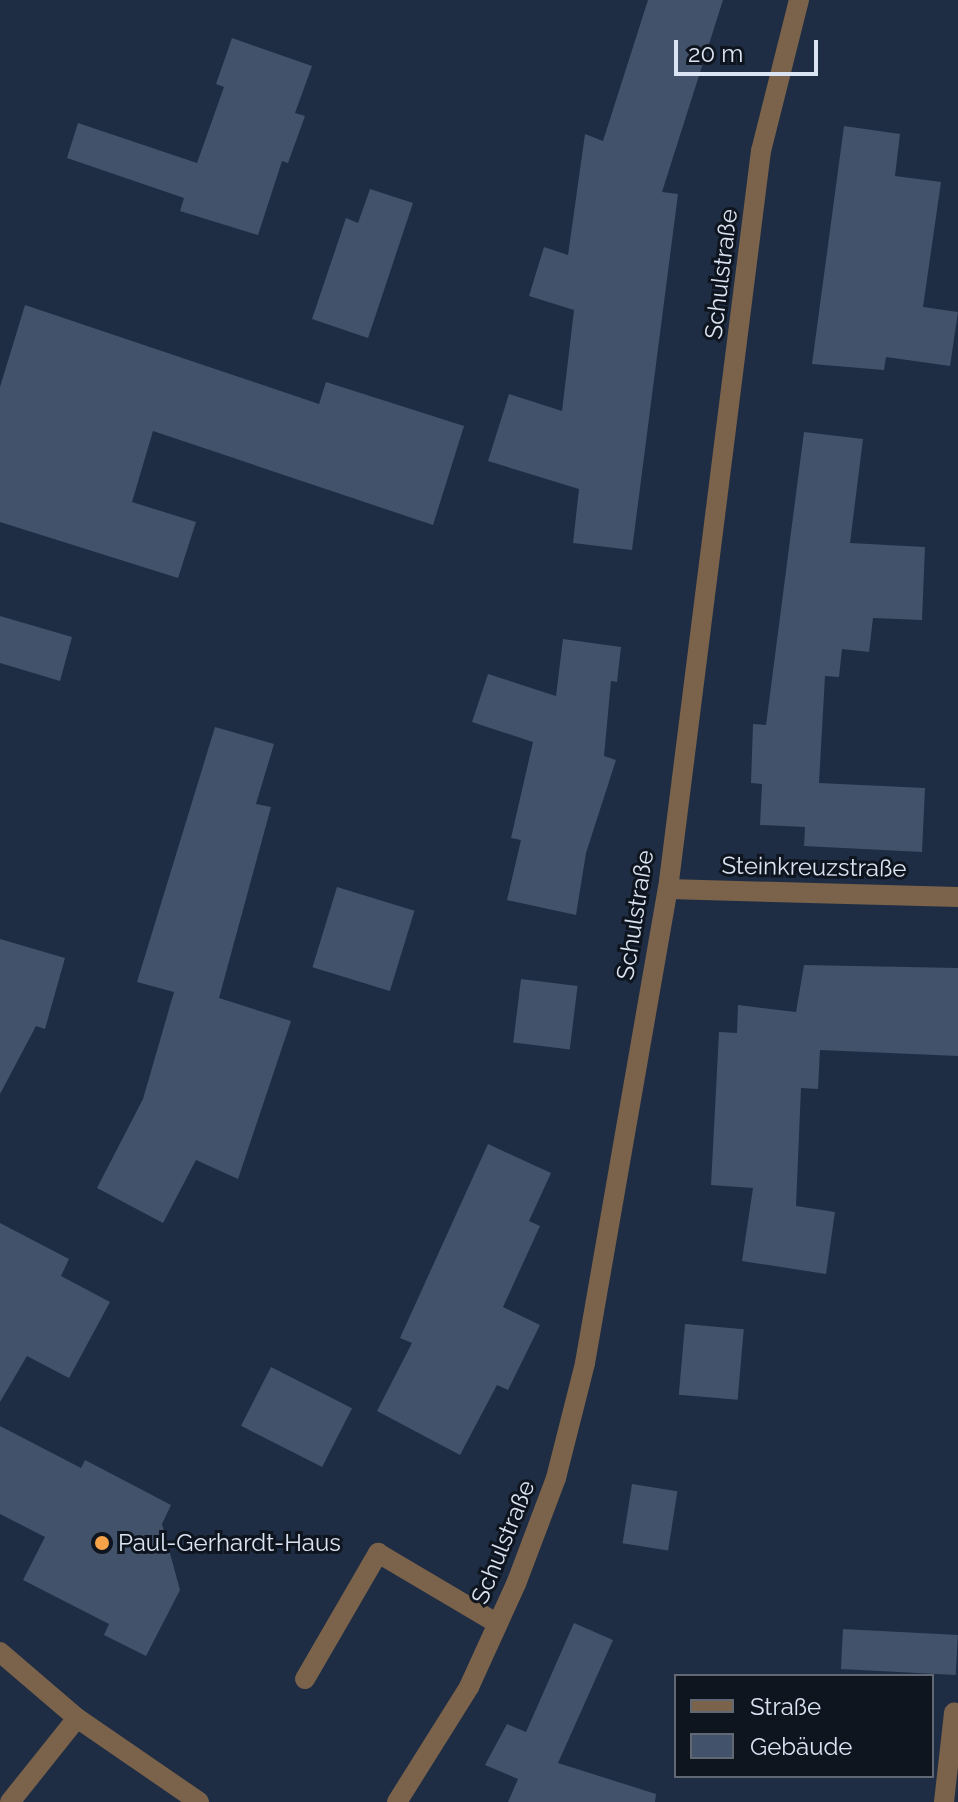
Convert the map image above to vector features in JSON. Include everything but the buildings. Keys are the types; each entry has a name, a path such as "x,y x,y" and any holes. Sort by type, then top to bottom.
{"street":[{"name":"Schulstraße","path":"397,1802 469,1687 498,1624 556,1478 585,1363 668,889 761,151 799,0"},
{"name":"Steinkreuzstraße","path":"668,889 958,897"},
{"path":"305,1679 378,1553 498,1624"},
{"path":"0,1652 77,1718 199,1802"},
{"path":"944,1802 954,1713"},
{"path":"10,1802 77,1718"}],"place":[{"name":"Paul-Gerhardt-Haus","path":"102,1543"}]}
